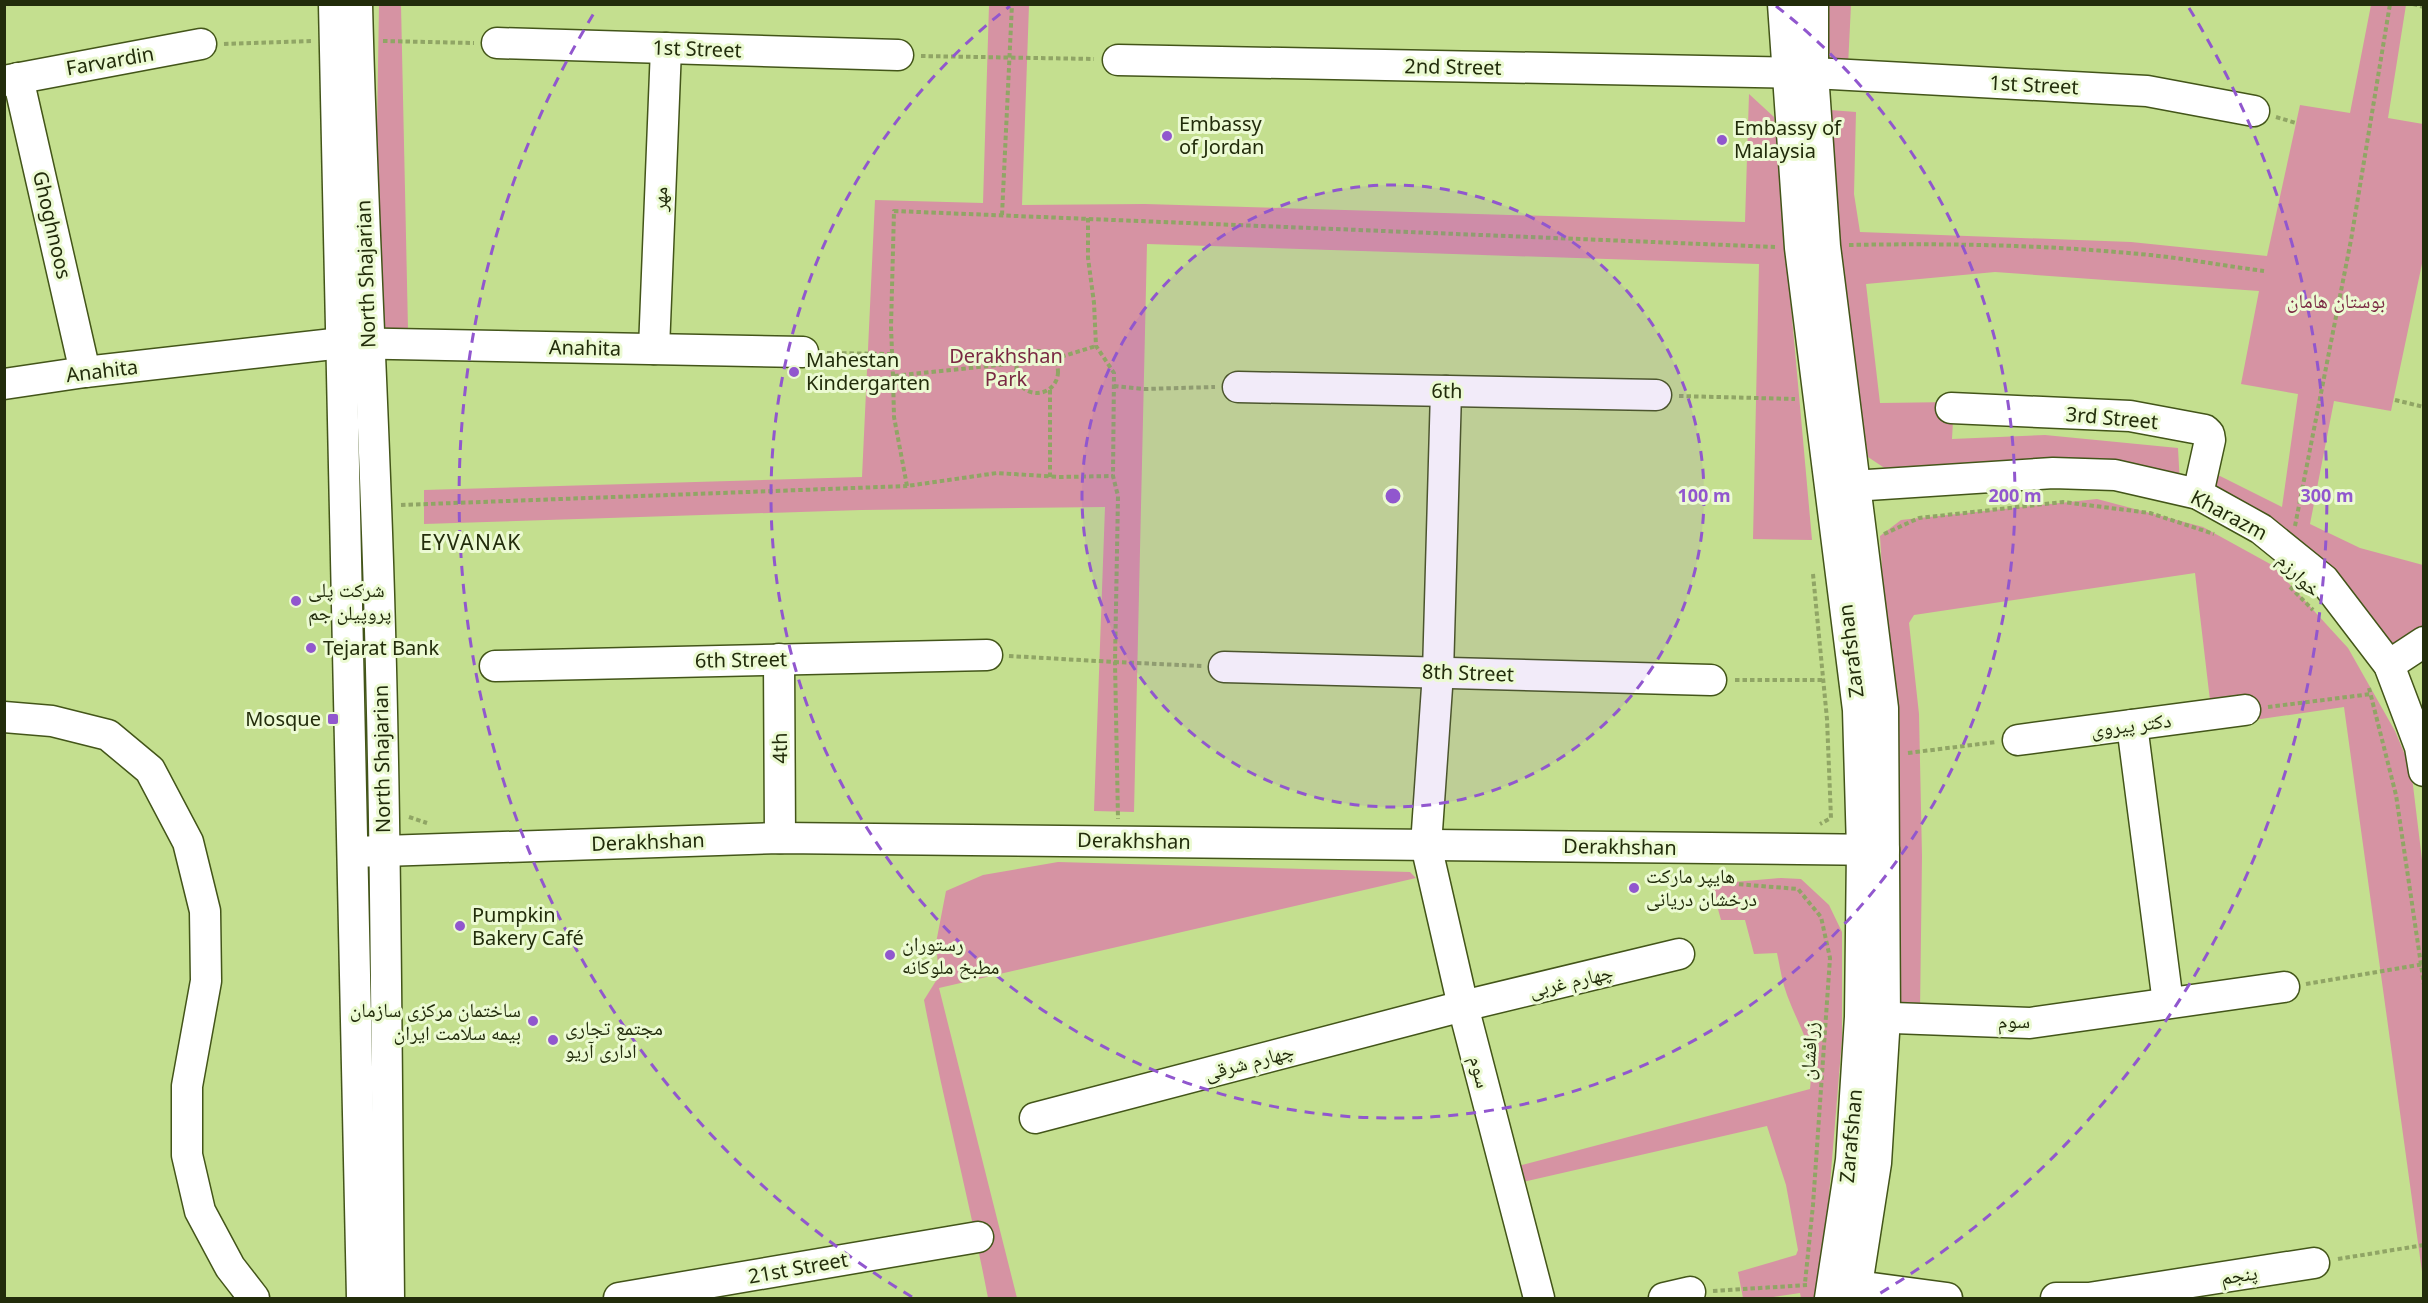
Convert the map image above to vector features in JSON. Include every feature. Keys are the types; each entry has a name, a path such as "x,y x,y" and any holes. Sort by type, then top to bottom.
{"street":[{"name":"North Shajarian","path":"334,4 346,40 355,343 353,852 362,1299"},
{"name":"North Shajarian","path":"346,40 357,4"},
{"name":"Zarafshan","path":"1783,4 1800,74 1820,400 1844,486 1854,679 1873,850"},
{"name":"Zarafshan","path":"1800,74 1813,4"},
{"name":"Farvardin","path":"11,79 201,44"},
{"name":"1st Street","path":"496,44 898,55"},
{"name":"مهر","path":"654,349 666,48"},
{"name":"2nd Street","path":"1118,60 1800,74"},
{"name":"1st Street","path":"1800,74 2147,91 2254,111"},
{"name":"Ghoghnoos","path":"11,79 85,372"},
{"name":"Zarafshan","path":"1812,247 1844,486 1883,708 1883,756 1873,850 1873,1017 1851,1160 1836,1291"},
{"name":"North Shajarian","path":"355,343 376,506 384,851 389,1299"},
{"name":"Anahita","path":"4,384 85,372 355,343 803,352"},
{"name":"6th","path":"1238,387 1656,395"},
{"name":"سوم","path":"1446,391 1438,673 1426,845 1463,1006 1539,1299"},
{"name":"3rd Street","path":"1951,408 2130,416 2205,430 2210,440 2198,494"},
{"name":"Kharazm","path":"1844,486 2053,473 2115,475 2198,494 2261,529 2324,580 2385,678 2420,747 2424,771"},
{"path":"2385,678 2424,642"},
{"name":"6th Street","path":"495,666 987,655"},
{"name":"4th","path":"779,659 780,838"},
{"name":"8th Street","path":"1224,667 1711,680"},
{"name":"دکتر پیروی","path":"2018,740 2245,710"},
{"path":"4,717 52,721 108,735 150,770 188,842 205,911 206,981 187,1086 187,1155 200,1211 230,1267 254,1299"},
{"path":"2132,724 2168,1003"},
{"name":"Derakhshan","path":"353,852 780,838 1873,850"},
{"name":"چهارم غربی","path":"1463,1006 1679,954"},
{"name":"سوم","path":"1873,1017 2030,1023 2284,987"},
{"name":"چهارم شرقی","path":"1035,1118 1463,1006"},
{"name":"21st Street","path":"619,1299 978,1237"},
{"name":"پنجم","path":"2056,1299 2089,1298 2314,1263"},
{"path":"1836,1291 1947,1299"}],"path":[{"path":"1002,214 1012,4"},
{"path":"2290,552 2351,240 2390,4"},
{"path":"2412,4 2424,6"},
{"path":"201,44 346,40 496,44"},
{"path":"898,55 1118,60"},
{"path":"907,486 894,417 892,354 894,211 1812,247 1926,243 2054,247 2152,255 2264,271"},
{"path":"1088,218 1088,258 1096,346 1114,373 1113,476 1118,496 1115,662 1118,840"},
{"path":"1054,359 1096,346"},
{"path":"1050,390 1037,393 1024,388 1017,377 1018,363 1022,357 1035,351 1049,354 1058,365 1058,379 1050,390 1050,477"},
{"path":"803,352 892,354"},
{"path":"893,376 1018,363"},
{"path":"1114,386 1238,387"},
{"path":"1656,395 1820,400"},
{"path":"2395,400 2424,407"},
{"path":"376,506 907,486 997,473 1050,477 1113,476"},
{"path":"1880,536 1919,518 2063,502 2150,513 2211,532 2222,538"},
{"name":"خوارزم","path":"2286,584 2318,615"},
{"path":"987,655 1224,667"},
{"path":"2245,710 2385,678 2384,741 2396,795 2424,985"},
{"path":"1711,680 1854,679"},
{"path":"1883,756 2018,740"},
{"name":"زرافشان","path":"1724,883 1798,889 1821,917 1830,958 1814,1205 1836,1291"},
{"path":"2284,987 2424,963"},
{"path":"2314,1263 2424,1245"},
{"path":"1677,1295 1836,1291"}],"green space":[{"path":"379,5 401,5 408,329 401,335 381,325 377,128"},
{"name":"Derakhshan Park","path":"989,5 1029,5 1022,205 1145,204 1745,222 1749,94 1774,117 1812,540 1753,539 1759,264 1147,244 1134,812 1094,811 1105,507 861,510 424,524 424,490 862,477 875,200 983,203"},
{"path":"1829,5 1851,5 1848,66 1825,64"},
{"name":"بوستان هامان","path":"2371,5 2406,5 2388,118 2423,124 2423,259 2391,411 2334,401 2310,524 2360,548 2423,565 2423,632 2388,651 2204,489 2210,471 2282,507 2298,394 2241,384 2259,291 1995,272 1866,284 1880,403 1954,402 1952,439 2045,435 2178,448 2180,485 1898,477 1868,457 1836,250 1830,110 1856,112 1854,194 1860,232 2131,242 2267,256 2300,105 2350,113"},
{"path":"2097,499 2203,527 2272,565 2348,648 2395,731 2411,769 2423,868 2423,1279 2344,707 2213,726 2195,573 1914,615 1909,623 1919,714 1922,856 1920,1012 1898,1009 1887,654 1880,536 1901,520"},
{"path":"1058,862 1410,872 1416,878 939,988 1017,1298 988,1298 924,1000 939,976 936,943 946,891 983,875"},
{"path":"1781,878 1801,879 1829,905 1842,932 1842,1039 1829,1196 1816,1298 1801,1298 1800,1293 1766,1298 1743,1298 1738,1272 1796,1255 1798,1250 1786,1185 1767,1126 1523,1182 1518,1166 1810,1089 1809,1050 1785,990 1777,953 1754,954 1745,920 1721,920 1711,884"}],"place":[{"name":"Embassy of Jordan","path":"1167,136"},
{"name":"Embassy of Malaysia","path":"1722,140"},
{"name":"Mahestan Kindergarten","path":"794,372"},
{"name":"شرکت پلی پروپیلن جم","path":"296,601"},
{"name":"Tejarat Bank","path":"311,648"},
{"name":"Mosque","path":"333,719"},
{"name":"هایپر مارکت درخشان دریانی","path":"1634,888"},
{"name":"Pumpkin Bakery Café","path":"460,926"},
{"name":"رستوران مطبخ ملوکانه","path":"890,955"},
{"name":"ساختمان مرکزی سازمان بیمه سلامت ایران","path":"533,1021"},
{"name":"مجتمع تجاری اداری آريو","path":"553,1040"}],"district":[{"name":"EYVANAK","path":"471,543"}]}
